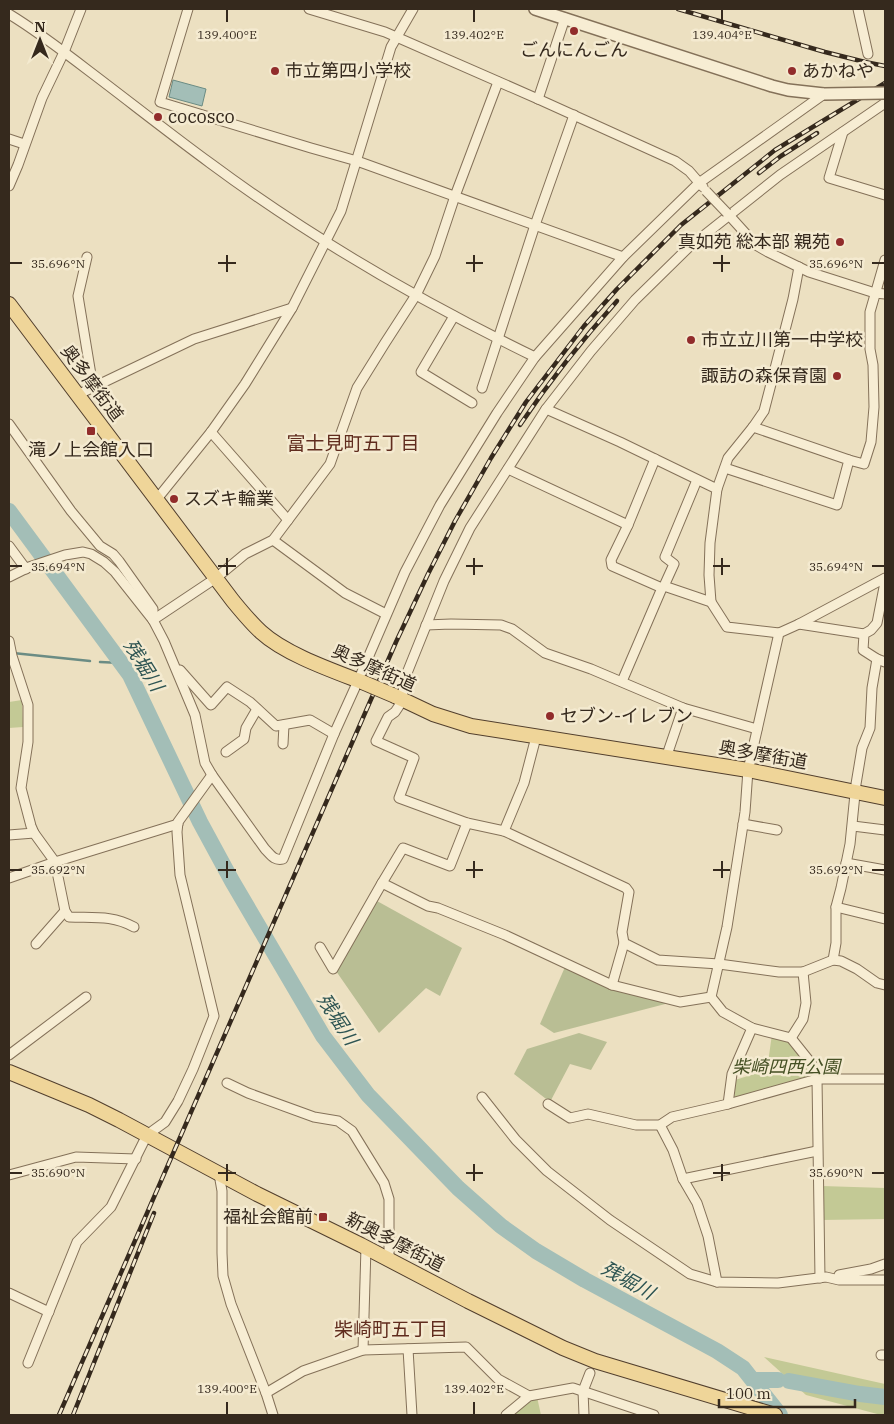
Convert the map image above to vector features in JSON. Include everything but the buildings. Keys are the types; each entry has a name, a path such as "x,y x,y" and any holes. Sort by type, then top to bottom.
{"main road":[{"name":"奥多摩街道","path":"9,304 241,610 262,634 282,647 433,714 458,723 748,770 885,798"},
{"name":"新奥多摩街道","path":"9,1072 89,1105 219,1174 563,1348 595,1361 751,1411 775,1415"}],"street":[{"path":"9,186 42,98 64,52 81,9"},
{"path":"150,118 160,102 188,9"},
{"path":"309,9 327,12 385,32 675,160 689,171 756,245 809,272 875,293 885,294"},
{"path":"157,499 212,432 245,384 292,308 341,211 391,47 413,9"},
{"path":"535,9 568,14 788,90 824,94 885,94"},
{"path":"858,9 868,54"},
{"path":"9,14 64,52 210,164 284,215 416,295 499,340 535,357"},
{"path":"538,98 568,14"},
{"path":"153,620 216,578 245,554 273,540 330,464 358,388 416,295 436,256 455,196 498,82"},
{"path":"164,641 195,716 205,763 265,849 273,858 283,859 334,734 360,681 386,614 405,572 440,505 496,413 535,357 623,257 699,183 824,94"},
{"path":"160,102 357,161 623,257"},
{"path":"612,986 624,943 622,932 629,892 626,888 504,831 467,824 399,798 414,758 376,741 388,717 399,706 397,697 404,692 405,678 460,546 546,409 591,351 636,300 688,248 728,214 780,175 885,103"},
{"path":"482,388 535,225 574,115"},
{"path":"843,132 829,178 885,195"},
{"path":"9,139 24,144"},
{"path":"87,257 78,296 93,387"},
{"path":"753,427 864,464 871,442 874,407 873,365 870,349 870,312 885,260"},
{"path":"799,267 793,299 764,411 728,458 717,489 710,544 709,575 711,602 727,627 778,633 799,624 885,578"},
{"path":"77,395 194,339 292,308"},
{"path":"454,316 421,372 472,403"},
{"path":"546,409 717,489"},
{"path":"9,424 71,511 100,546 113,554 119,561 153,609 153,620"},
{"path":"212,432 288,520"},
{"path":"655,459 628,525 611,560 612,566 663,587 711,602"},
{"path":"725,468 837,504 849,460"},
{"path":"508,469 628,525"},
{"path":"621,681 674,564 664,557 697,480"},
{"path":"273,540 345,592 386,614"},
{"path":"9,546 28,568"},
{"path":"9,577 62,556 83,552 91,554 104,562 125,584 153,620 181,672 211,704 227,687 241,696 276,726 310,720 334,734"},
{"path":"799,624 864,634 877,623 885,582"},
{"path":"426,625 501,625 512,629 544,653 591,669 683,708 757,729"},
{"path":"778,633 748,770 743,824 727,927 711,997 722,1012 752,1028 790,1038 815,1068 817,1079 817,1151 823,1278"},
{"path":"833,960 836,943 836,907 853,826 862,748 870,728 872,688 881,660 863,650 864,634"},
{"path":"10,649 28,705 28,742 21,788 30,826 55,862 65,911 69,917 111,918 122,920 134,927"},
{"path":"666,758 683,708"},
{"path":"226,752 244,739 246,728 257,709"},
{"path":"283,744 284,725"},
{"path":"504,831 524,783 536,737"},
{"path":"28,1363 77,1242 112,1207 148,1135 164,1122 178,1101 194,1069 214,1016 180,874 176,832 178,823 212,775"},
{"path":"9,878 178,823"},
{"path":"320,947 333,969 403,848 450,866 467,824"},
{"path":"743,824 777,830"},
{"path":"853,826 885,830"},
{"path":"9,835 34,834"},
{"path":"846,863 885,870"},
{"path":"382,884 428,906 438,908 505,934 612,986 680,1002 711,997"},
{"path":"836,907 885,918"},
{"path":"36,944 65,911"},
{"path":"624,943 658,960 719,964 779,972 803,972 833,960 848,964 877,983 885,985"},
{"path":"790,1038 803,1018 806,1003 803,972"},
{"path":"9,1055 86,998"},
{"path":"728,1104 732,1074 752,1028"},
{"path":"548,1104 570,1118 588,1114 636,1125 660,1125 672,1117 728,1104 817,1079 885,1079"},
{"path":"227,1083 314,1118 338,1121 352,1131 384,1183 388,1199 389,1259"},
{"path":"482,1098 529,1154 555,1177 610,1220 690,1274 717,1282 778,1283 823,1278 871,1269 885,1264"},
{"path":"660,1125 673,1150 683,1179 697,1203 708,1236 717,1282"},
{"path":"683,1179 817,1151"},
{"path":"9,1175 76,1157 136,1158"},
{"path":"219,1174 222,1191 223,1276 231,1304 273,1415"},
{"path":"363,1350 366,1247"},
{"path":"823,1278 885,1280"},
{"path":"9,1293 49,1312"},
{"path":"266,1393 303,1371 363,1350 466,1347 498,1380 529,1396"},
{"path":"408,1349 412,1415"},
{"path":"584,1415 583,1391 590,1373"},
{"path":"506,1415 529,1396 573,1388 654,1415"}],"green space":[{"path":"22,700 23,727 9,728 9,702"},
{"path":"377,901 462,948 440,996 426,988 379,1033 336,971"},
{"path":"565,967 669,1003 554,1033 540,1024"},
{"path":"579,1033 607,1042 591,1070 570,1064 550,1102 514,1074 527,1049"},
{"name":"柴崎四西公園","path":"772,1034 788,1038 813,1069 813,1079 734,1101 735,1080 767,1070"},
{"path":"822,1186 885,1188 885,1219 822,1220"},
{"path":"764,1357 885,1384 885,1415 806,1395"},
{"path":"537,1397 541,1415 511,1415 530,1399"}],"water":[{"path":"173,80 206,89 202,106 169,97"}],"waterway":[{"name":"残堀川","path":"9,511 130,675 200,822 232,881 323,1036 368,1095 458,1188 501,1226 536,1251 585,1280 717,1351 743,1368 780,1415"},
{"path":"13,653 90,661"},
{"path":"100,662 121,663"},
{"path":"753,1380 778,1380"},
{"path":"789,1381 885,1397"}],"railway":[{"path":"678,9 825,52 885,66"},
{"path":"59,1415 396,642 455,521 491,458 526,402 584,326 617,289 681,225 775,150 885,83"},
{"path":"759,173 781,156 817,133"},
{"path":"520,425 566,362 617,301"},
{"path":"73,1415 154,1213"}],"place":[{"name":"ごんにんごん","path":"574,31"},
{"name":"市立第四小学校","path":"275,71"},
{"name":"あかねや","path":"792,71"},
{"name":"cocosco","path":"158,117"},
{"name":"真如苑 総本部 親苑","path":"840,242"},
{"name":"市立立川第一中学校","path":"691,340"},
{"name":"諏訪の森保育園","path":"837,376"},
{"name":"滝ノ上会館入口","path":"91,431"},
{"name":"スズキ輪業","path":"174,499"},
{"name":"セブン-イレブン","path":"550,716"},
{"name":"福祉会館前","path":"323,1217"}],"district":[{"name":"富士見町五丁目","path":"353,443"},
{"name":"柴崎町五丁目","path":"391,1329"}]}
